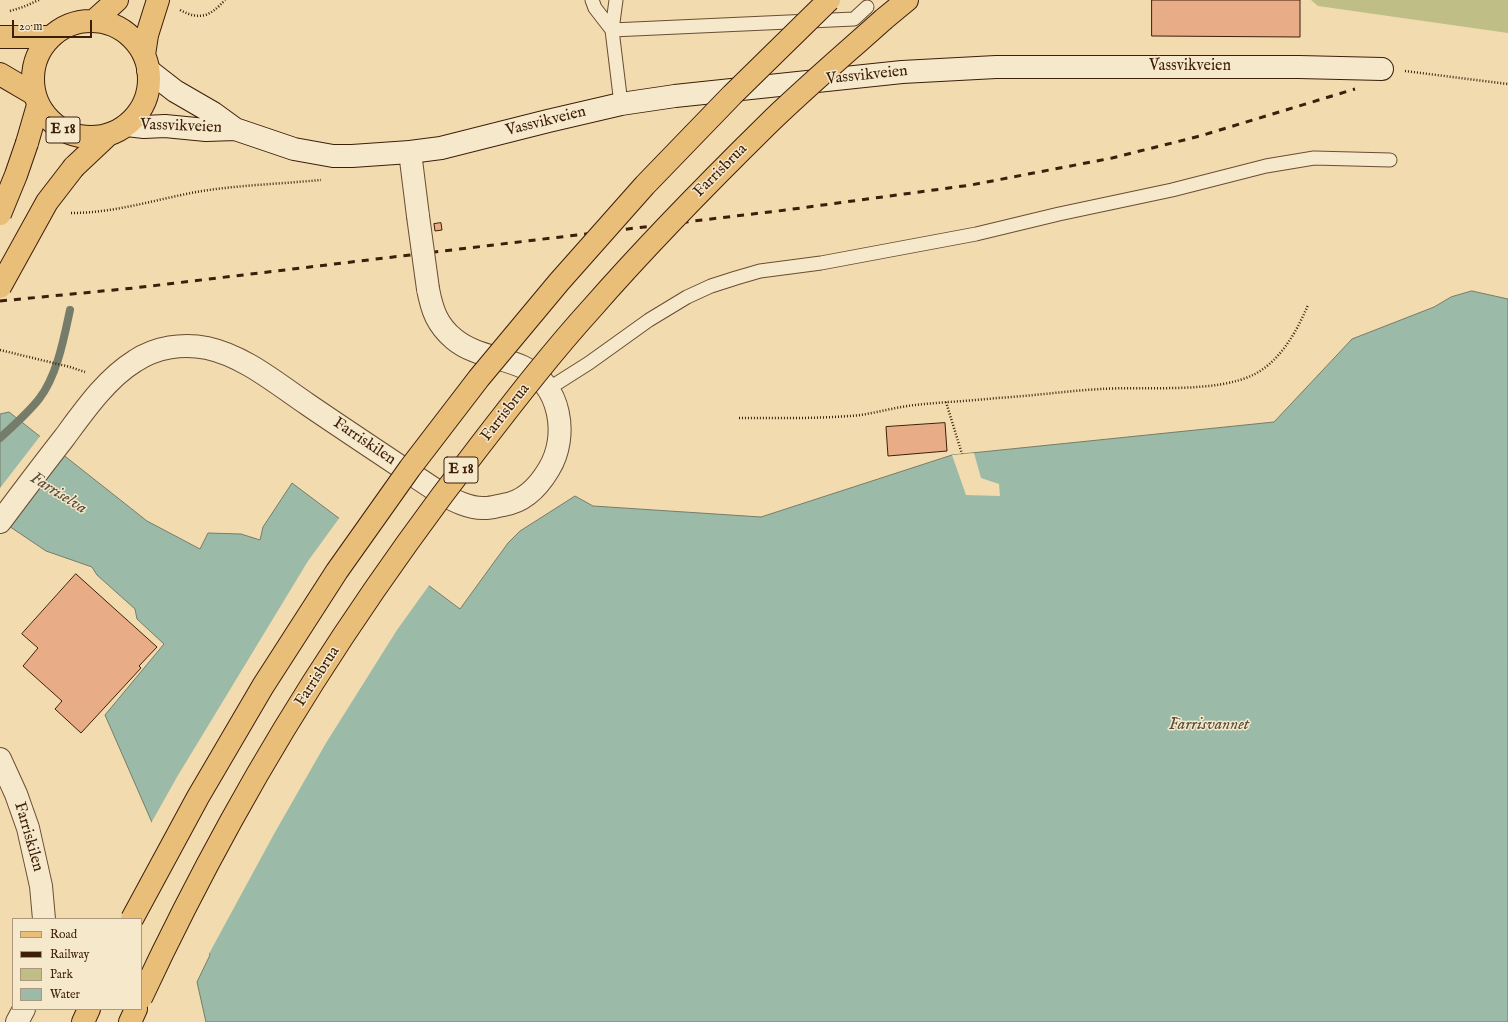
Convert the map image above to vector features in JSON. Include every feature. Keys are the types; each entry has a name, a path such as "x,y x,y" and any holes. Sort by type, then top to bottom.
{"main road":[{"path":"95,20 117,0"},
{"name":"E 18","path":"133,918 198,797 263,686 338,571 410,468 479,378 559,282 645,185 732,95 829,0"},
{"name":"E 18","path":"875,13 907,0"},
{"name":"E 18","path":"0,287 47,202 74,167 140,110 148,91 146,62 147,35 167,4"},
{"name":"Farrisbrua","path":"142,996 172,932 232,820 298,706 372,592 448,488 514,402 590,310 677,216 875,13"},
{"name":"E 18","path":"118,130 95,137 81,137 68,133 46,117 36,100 32,82 36,57 42,46 60,29 71,24 95,20 113,25 129,35 138,44 146,62"},
{"path":"0,37 50,37"},
{"path":"0,74 36,100"},
{"name":"E 18","path":"0,214 27,143 36,100"},
{"path":"83,1022 89,1010"},
{"path":"130,1022 136,1010"}],"street":[{"name":"Vassvikveien","path":"146,62 175,91 213,113 235,129 294,149 322,154 358,156 441,148 621,104 675,96 902,72 996,67 1382,68"},
{"name":"Vassvikveien","path":"118,130 144,126 165,126 206,130 235,129"},
{"name":"Farriskilen","path":"0,522 86,409 102,390 123,370 146,354 172,347 192,346 208,348 224,353 255,370 440,493 462,504 484,508 506,505 527,496 542,480 554,461 560,442 559,414 548,390 533,373 523,367 468,348 454,339 440,324 432,309 428,289 410,152"},
{"name":"Farriskilen","path":"0,759 16,794 28,828 41,886 44,918"},
{"path":"17,1022 23,1010"}],"lane":[{"path":"592,0 595,8 612,30"},
{"path":"616,0 612,30 621,104"},
{"path":"612,30 854,19 875,13"},
{"path":"548,390 649,320 687,297 712,286 760,271 821,263 976,234 1172,190 1266,166 1302,159 1390,160"}],"path":[{"path":"6,12 39,0"},
{"path":"167,4 183,11 202,16 210,14 225,0"},
{"path":"1382,68 1508,84"},
{"path":"70,213 91,213 117,210 159,199 199,192 328,180"},
{"path":"738,418 812,419 862,414 913,405 946,402 1101,389 1196,387 1232,382 1254,374 1272,361 1299,327 1308,305"},
{"path":"0,350 70,367"},
{"path":"946,402 962,454"}],"green space":[{"path":"1311,0 1508,0 1508,33 1318,6"}],"water":[{"name":"Farrisvannet","path":"1472,291 1508,299 1508,1022 206,1022 197,982 210,955 105,715 164,644 137,619 135,609 97,575 92,567 46,551 0,520 0,414 9,412 147,521 200,549 208,533 241,534 260,540 263,527 292,483 460,609 508,543 520,531 575,496 593,506 761,517 952,455 1274,422 1352,339 1434,307 1451,297"}],"pier":[{"path":"41,435 64,453 0,522 0,488"},
{"path":"974,453 981,478 999,484 1000,496 966,495 952,455"},
{"path":"340,517 430,584 397,630 326,743 274,834 198,974 207,955 150,825 177,777 308,561"}],"building":[{"path":"1152,0 1300,0 1300,37 1152,36"},
{"path":"441,223 442,230 435,231 434,224"},
{"path":"945,423 947,451 888,456 886,427"},
{"path":"76,574 157,647 139,666 141,668 81,733 55,709 62,701 23,666 38,648 22,634"}],"waterway":[{"path":"0,438 30,409 45,390 51,379 59,356 70,310"}],"railway":[{"path":"0,301 134,288 786,210 971,185 1112,158 1200,136 1355,89"}],"water label":[{"name":"Farriselva","path":"58,494"}]}
